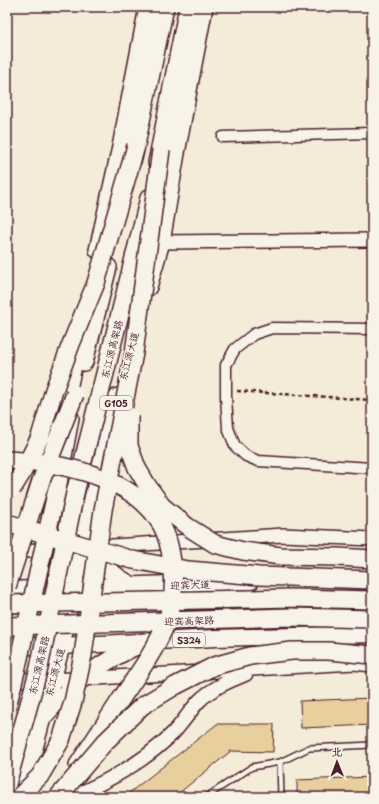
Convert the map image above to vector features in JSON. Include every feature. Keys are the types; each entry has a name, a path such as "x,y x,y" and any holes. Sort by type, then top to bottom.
{"highway":[{"path":"7,613 8,593 20,549 47,483 121,147 148,7"},
{"name":"东江源高架路","path":"7,707 57,489 75,394 91,341 136,146 165,7"},
{"name":"东江源高架路","path":"7,784 39,668 75,493 161,150 188,7"},
{"name":"东江源大道","path":"20,797 62,646 72,588 87,547 87,523 129,352 161,242 176,153 204,7"},
{"path":"7,495 22,472 40,437 56,383 70,344 96,284 136,146"},
{"path":"161,150 134,353 129,414 129,446 137,468 162,506 188,527 215,544 243,551 281,556 338,556 372,559"},
{"path":"20,797 40,776 61,740 73,702 84,655 103,510 134,353"},
{"path":"8,593 41,481 75,394"},
{"path":"7,460 30,461 84,471 110,482 135,496 149,509 162,526 170,548 174,578 165,626 151,655 57,797"},
{"path":"7,523 133,560 188,570 259,576 372,580"},
{"path":"87,547 113,574 133,586"},
{"path":"7,565 20,549"},
{"name":"迎宾高架路","path":"8,593 372,600"},
{"name":"迎宾高架路","path":"7,626 290,617 372,619"},
{"path":"42,718 80,679 125,650 145,642"},
{"path":"57,797 104,742 142,706 175,686 214,666 250,656 292,651 329,651 372,655"}],"main road":[{"name":"迎宾大道","path":"8,593 72,588 372,577"},
{"name":"S324","path":"7,646 62,646 215,638 372,634"}],"street":[{"path":"222,137 372,133"},
{"path":"161,242 372,240"},
{"path":"372,329 272,328 254,334 235,349 226,364 228,428 235,446 246,456 258,461 372,468"},
{"path":"20,549 87,547 283,536 372,539"},
{"path":"7,680 80,679 354,663 372,665"},
{"path":"72,797 99,785 136,763 172,734 200,701 224,683 259,669"}],"lane":[{"path":"206,797 252,767 280,762 309,748 372,745"},
{"path":"280,762 281,797"}],"path":[{"path":"226,390 372,400"}],"building":[{"path":"372,698 372,725 301,728 300,701"},
{"path":"217,724 274,724 273,752 231,751 174,797 124,797"},
{"path":"372,777 372,797 297,797 297,780"}]}
